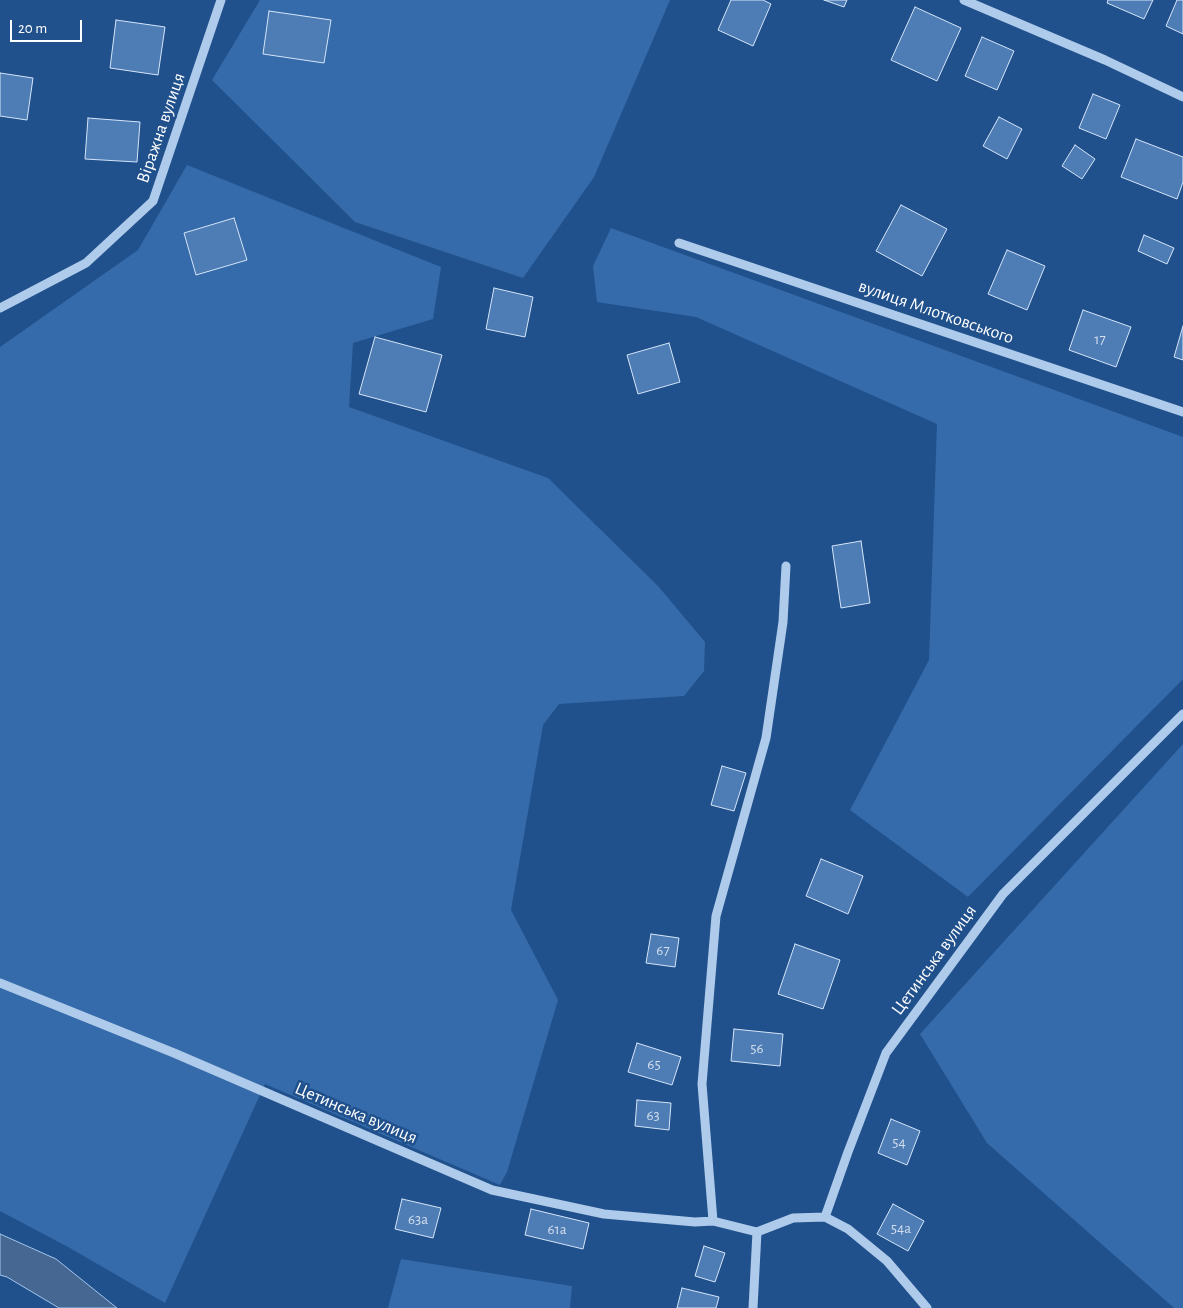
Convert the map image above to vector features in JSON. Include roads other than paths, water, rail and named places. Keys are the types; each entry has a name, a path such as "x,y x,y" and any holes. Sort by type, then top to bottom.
{"street":[{"name":"Віражна вулиця","path":"0,308 86,263 154,201 222,0"},
{"path":"964,0 1105,60 1183,97"},
{"name":"вулиця Млотковського","path":"679,243 1183,412"},
{"path":"713,1221 702,1084 716,916 766,738 783,622 786,566"},
{"name":"Цетинська вулиця","path":"825,1217 886,1053 1003,894 1183,714"},
{"name":"Цетинська вулиця","path":"0,983 174,1052 492,1190 604,1214 695,1222 713,1221 757,1232"},
{"path":"753,1308 757,1232 793,1218 825,1217 848,1229 887,1261 927,1308"}]}
